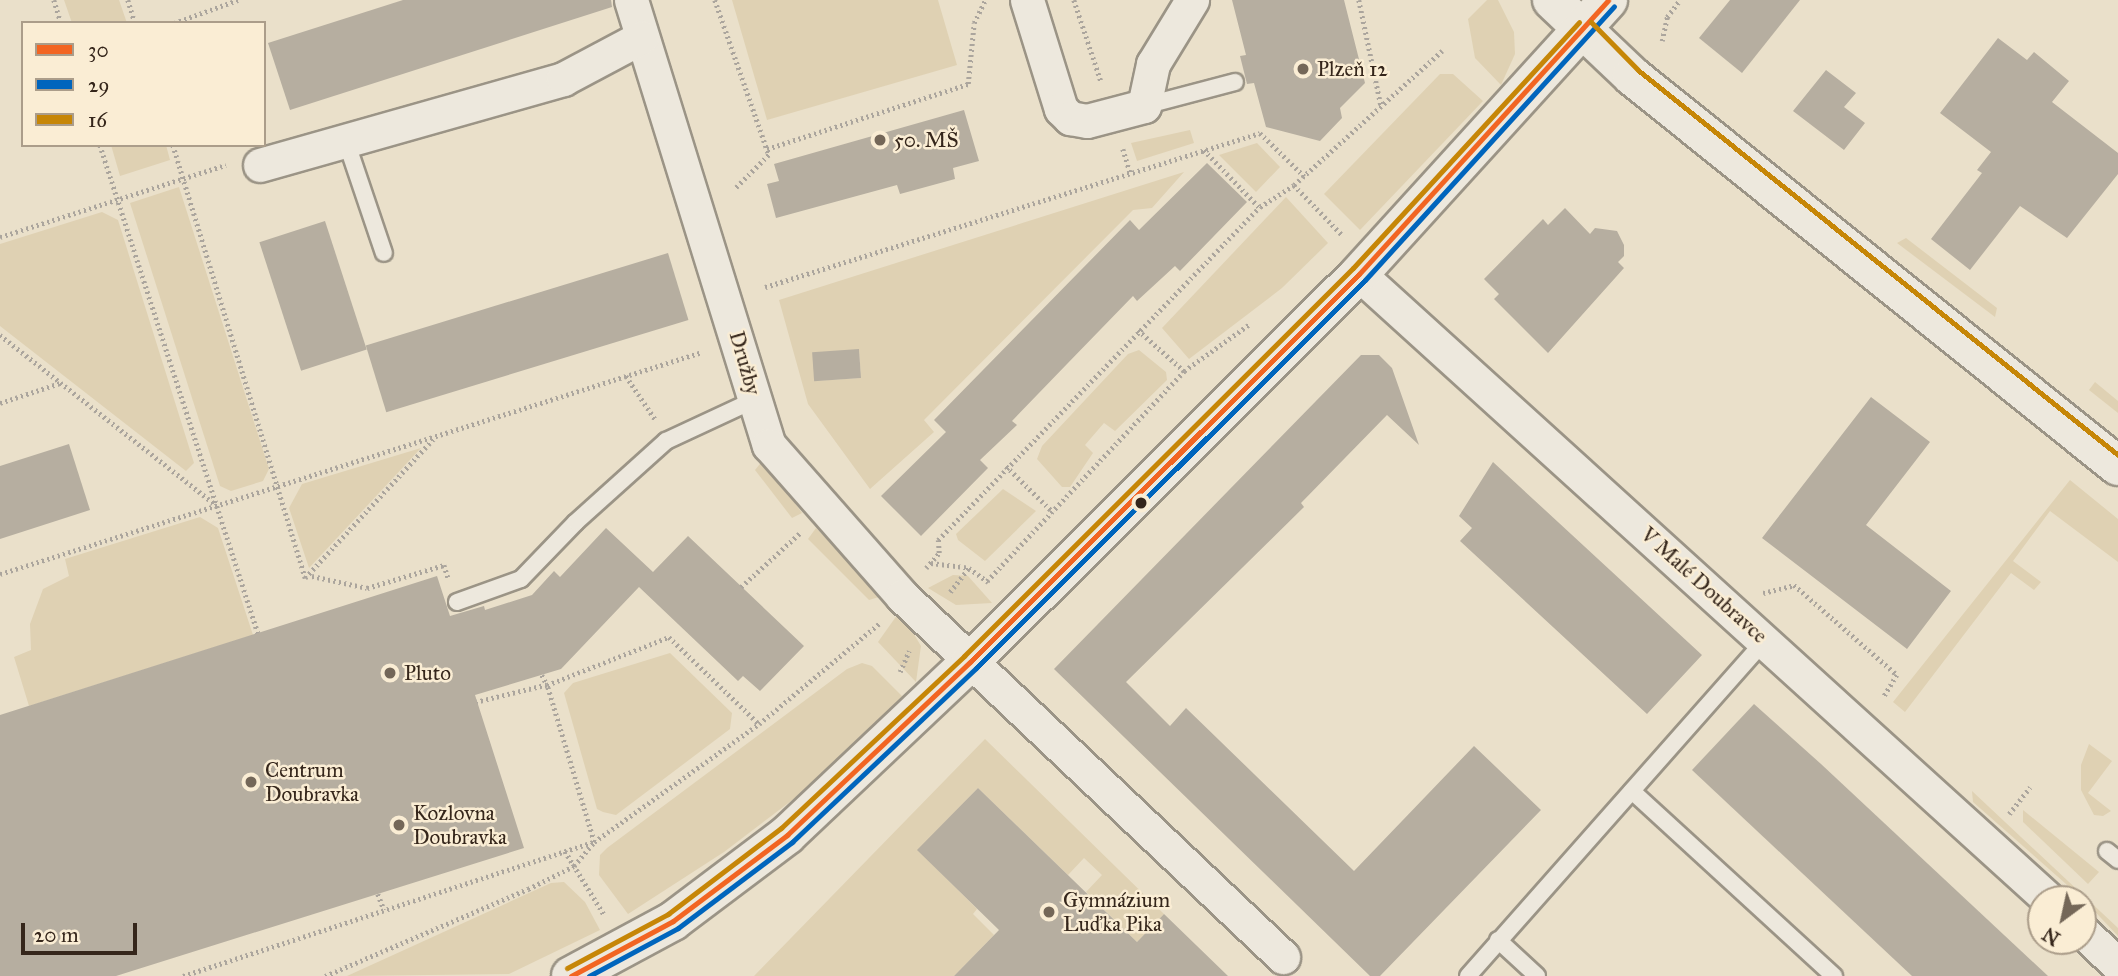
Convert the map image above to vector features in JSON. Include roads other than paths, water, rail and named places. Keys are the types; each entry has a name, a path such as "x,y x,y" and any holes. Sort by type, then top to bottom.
{"street":[{"name":"Družby","path":"631,0 740,341 769,445 822,509 902,596 1283,957"},
{"path":"1027,0 1061,109 1070,118 1087,121 1144,106 1153,64 1192,0"},
{"path":"1552,0 1596,14 1642,84 2118,466"},
{"path":"571,976 626,949 673,921 787,835 970,662 1359,274 1596,14"},
{"path":"260,165 563,79 642,37"},
{"name":"V Malé Doubravce","path":"1359,274 2033,885"},
{"path":"2097,945 2118,965"}],"lane":[{"path":"1144,106 1235,82"},
{"path":"346,141 384,253"},
{"path":"457,602 521,579 576,522 666,440 756,399"},
{"path":"1468,976 1765,640"},
{"path":"1633,791 1834,976"},
{"path":"1498,940 1537,976"}],"place":[{"name":"Plzeň 12","path":"1303,69"},
{"name":"50. MŠ","path":"880,140"},
{"name":"Pluto","path":"390,673"},
{"name":"Centrum Doubravka","path":"251,782"},
{"name":"Kozlovna Doubravka","path":"399,825"},
{"name":"Gymnázium Luďka Pika","path":"1049,912"}]}
